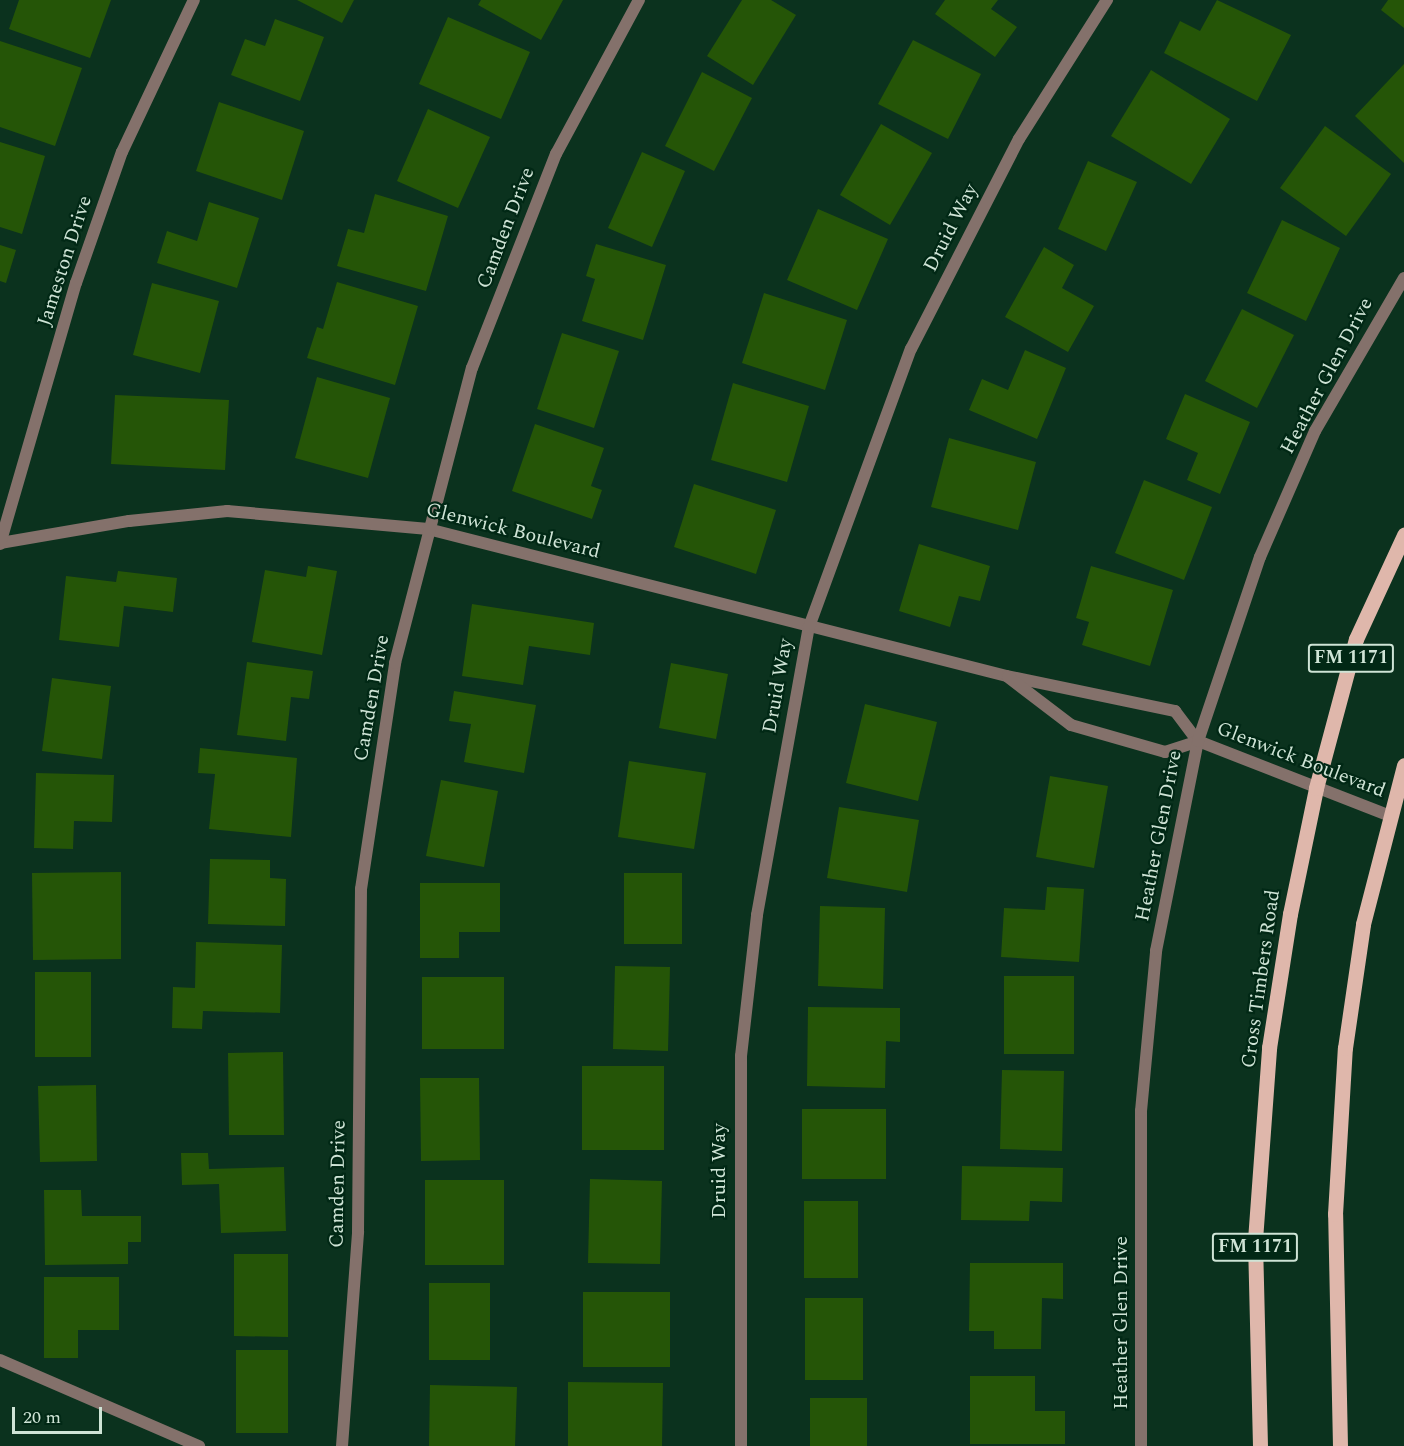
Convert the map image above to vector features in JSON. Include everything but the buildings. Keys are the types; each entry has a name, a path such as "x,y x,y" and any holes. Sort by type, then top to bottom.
{"main road":[{"name":"Cross Timbers Road","path":"1260,1446 1255,1240 1269,1048 1316,789 1356,639 1404,535"},
{"path":"1340,1446 1335,1226 1345,1048 1363,924 1404,765"}],"street":[{"name":"Jameston Drive","path":"0,543 76,283 122,152 194,0"},
{"name":"Camden Drive","path":"342,1446 358,1232 361,889 395,663 428,529 472,368 556,154 639,0"},
{"name":"Druid Way","path":"741,1446 741,1056 757,915 809,627 911,349 1019,139 1107,0"},
{"name":"Heather Glen Drive","path":"1141,1446 1141,1111 1156,951 1198,741 1260,557 1315,431 1404,278"},
{"name":"Glenwick Boulevard","path":"0,543 129,521 227,511 428,529 1007,676 1174,711 1198,741 1390,816"},
{"name":"Glenwick Boulevard","path":"1007,676 1071,725 1165,752 1198,741"},
{"path":"0,1360 199,1446"}]}
